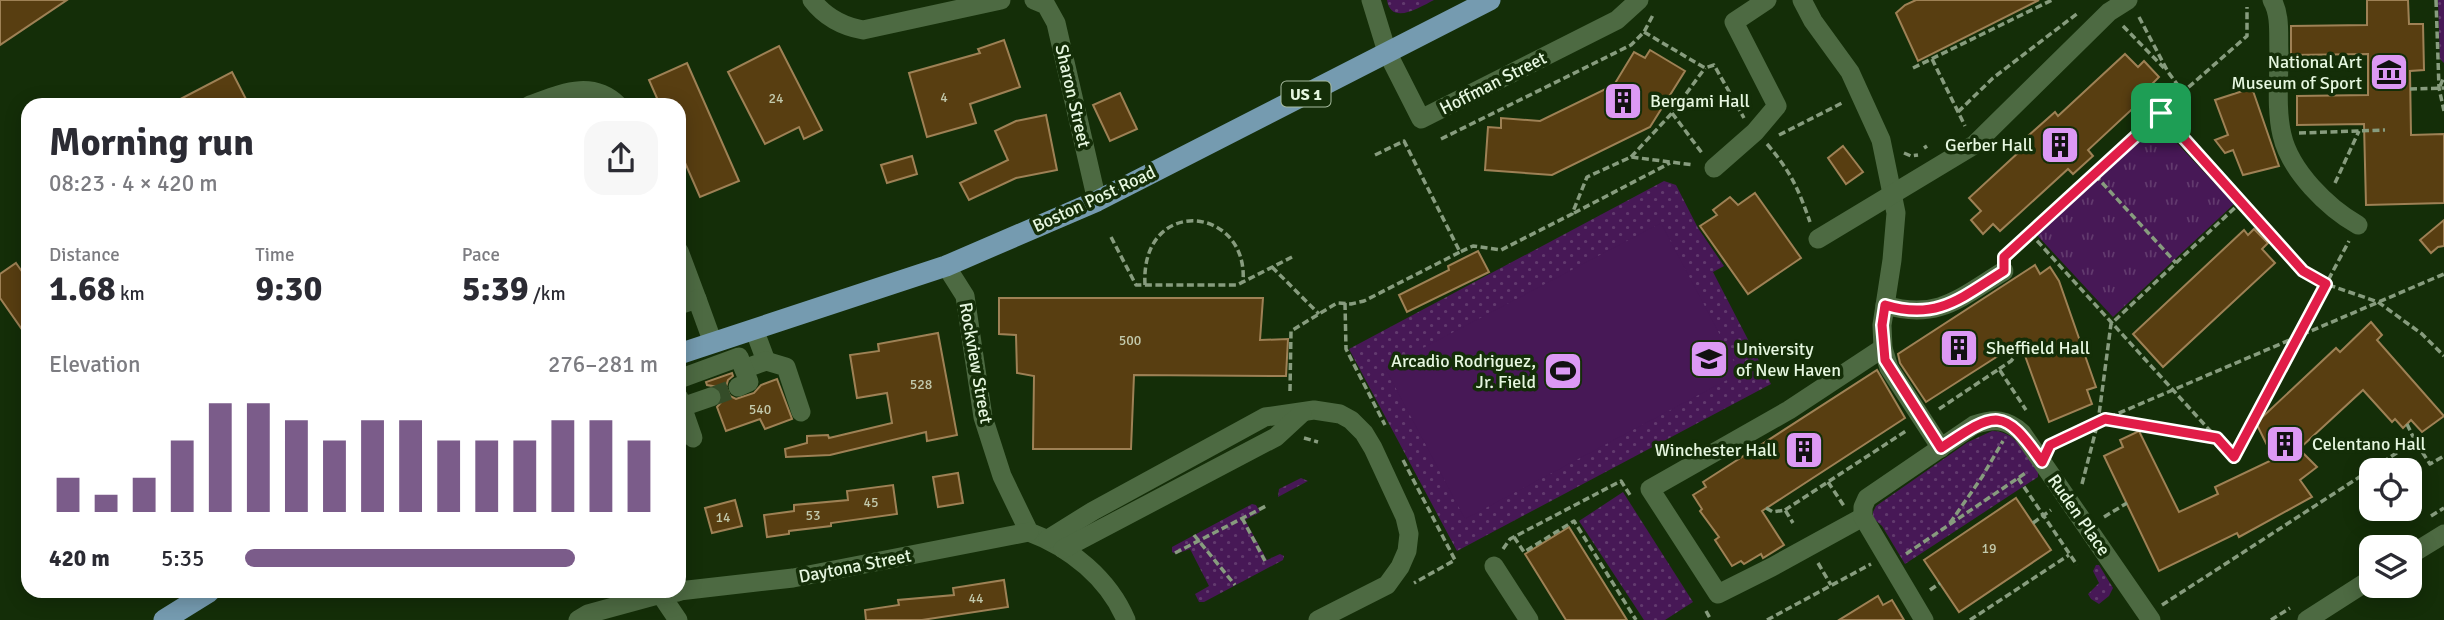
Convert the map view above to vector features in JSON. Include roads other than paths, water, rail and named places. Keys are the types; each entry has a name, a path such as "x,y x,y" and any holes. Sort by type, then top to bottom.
{"main road":[{"name":"Boston Post Road","path":"686,352 946,266 1097,201 1490,0"},
{"path":"164,620 199,598"}],"street":[{"path":"812,0 831,19 863,30 1001,0"},
{"name":"Sharon Street","path":"1034,0 1046,5 1056,23 1097,201"},
{"name":"Hoffman Street","path":"1371,0 1387,52 1421,119 1617,20 1639,0"},
{"path":"1714,168 1755,132 1776,106 1734,22 1767,0"},
{"path":"1802,0 1813,21 1850,72 1881,140 1896,212 1882,325 1883,348 1889,368 1941,448 1867,498 1863,507 1855,513 1772,567 1718,594 1650,489 1789,410 1883,348"},
{"path":"2272,0 2278,19 2281,133 2286,148 2299,170 2326,202 2358,225"},
{"path":"1818,239 1974,145 2109,12 2132,6"},
{"path":"549,98 571,90 583,89 602,93 609,98"},
{"name":"Rockview Street","path":"946,266 965,296 983,417 1002,476 1029,532"},
{"path":"1885,305 1914,312 1934,310 1953,303 2004,271"},
{"path":"688,302 713,343"},
{"path":"754,330 766,361"},
{"path":"686,376 739,357 741,378 766,361"},
{"path":"766,361 786,367 801,412"},
{"path":"686,401 711,397"},
{"path":"1056,544 1093,511 1265,417 1327,411 1340,414 1351,420 1364,433 1405,517 1409,534 1407,551 1387,585 1318,620"},
{"path":"686,419 693,439"},
{"name":"Ruden Place","path":"1941,448 1974,425 1987,420 2012,424 2022,433 2149,618"},
{"path":"1855,513 1924,620"},
{"path":"1029,532 1056,544 1100,580 1113,594 1126,620"},
{"name":"Daytona Street","path":"686,590 793,578 1029,532"},
{"path":"2422,548 2444,534"},
{"path":"1494,566 1529,620"},
{"path":"2311,619 2359,587"},
{"name":"Daytona Street","path":"578,620 588,614 647,598"},
{"path":"671,598 678,620"}],"tunnel":[{"path":"711,397 738,387"}],"place":[{"name":"National Art Museum of Sport","path":"2389,72"},
{"name":"Bergami Hall","path":"1623,101"},
{"name":"Gerber Hall","path":"2060,145"},
{"name":"Sheffield Hall","path":"1959,348"},
{"name":"University of New Haven","path":"1709,359"},
{"name":"Arcadio Rodriguez, Jr. Field","path":"1563,371"},
{"name":"Celentano Hall","path":"2285,444"},
{"name":"Winchester Hall","path":"1804,450"}]}
